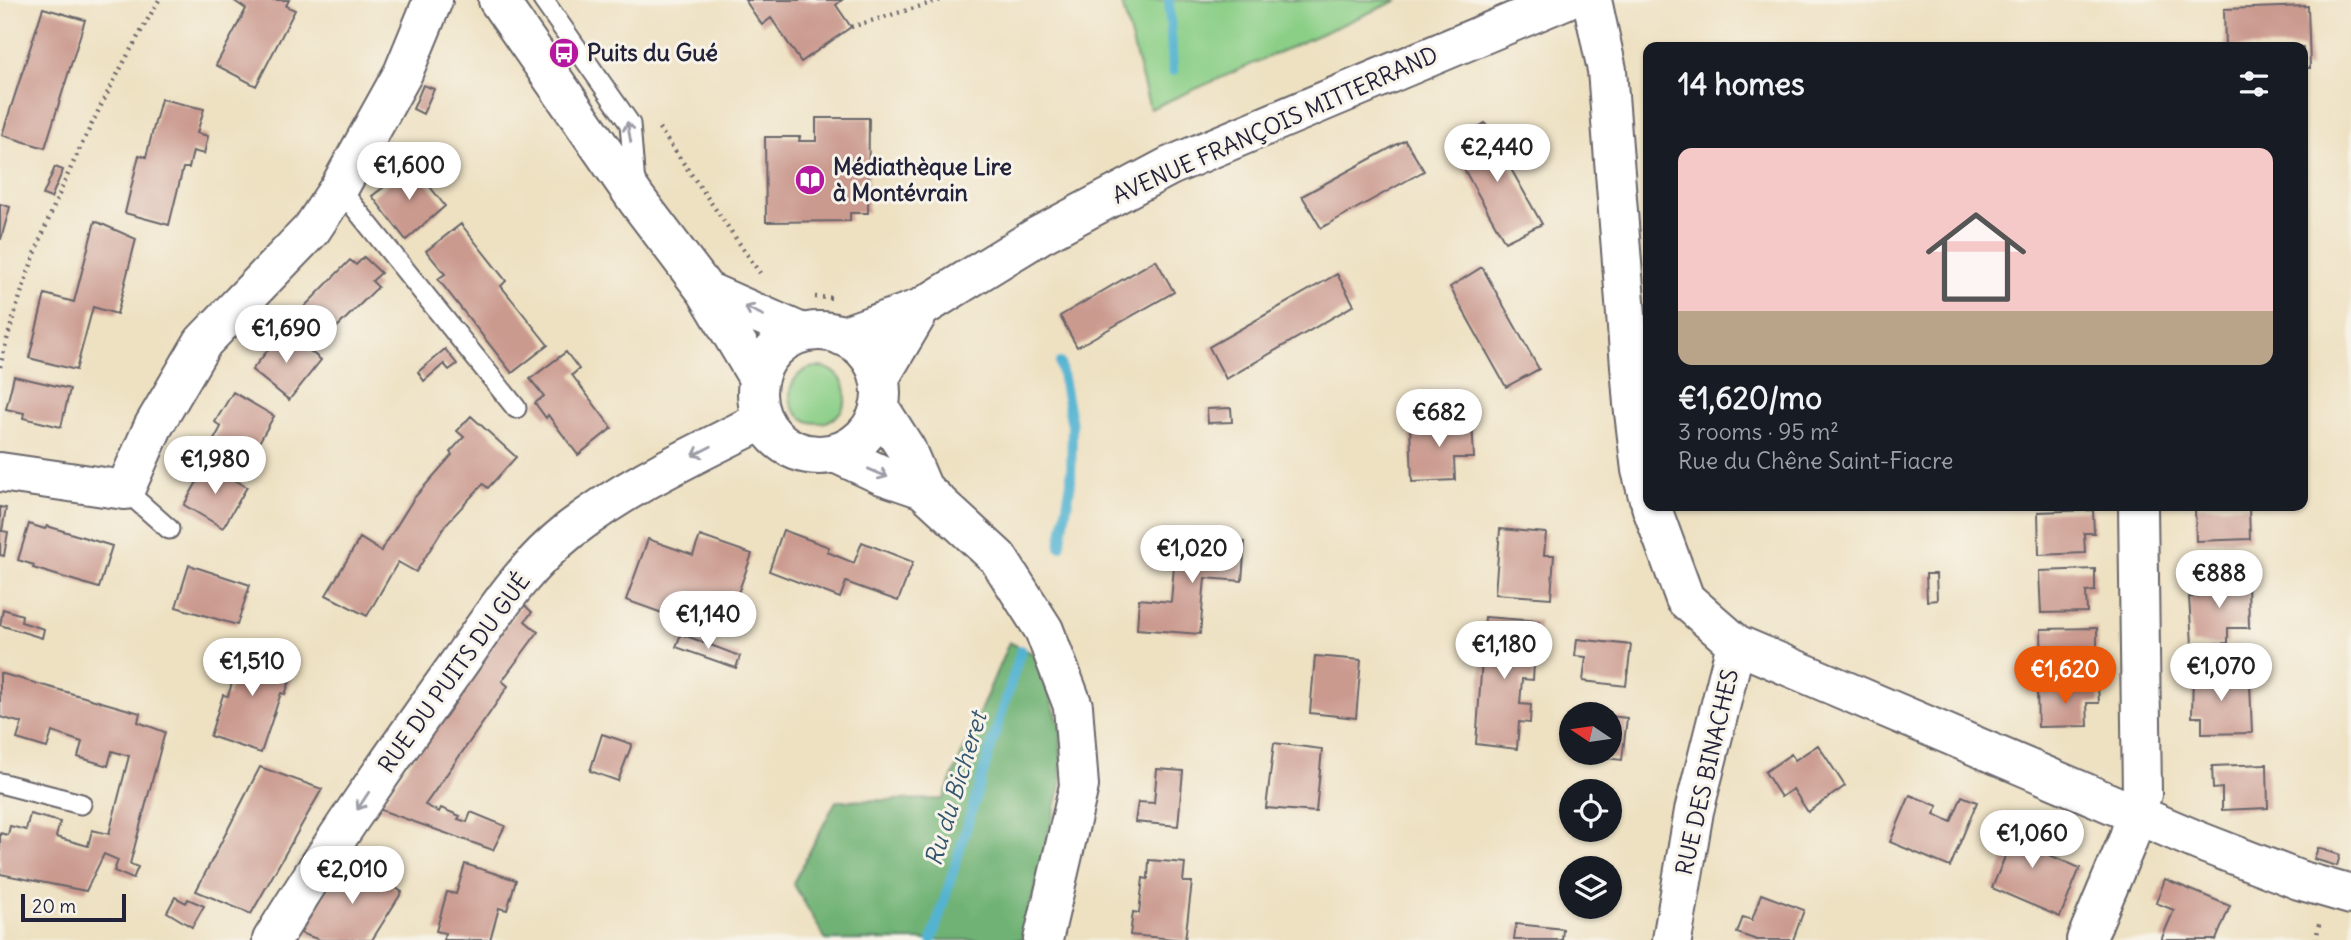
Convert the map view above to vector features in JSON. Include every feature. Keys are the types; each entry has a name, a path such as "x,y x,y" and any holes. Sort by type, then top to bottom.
{"street":[{"path":"0,472 125,490 153,428 203,342 312,229 339,188 403,73 433,0"},
{"path":"498,0 637,200 706,291 758,378"},
{"name":"AVENUE FRANÇOIS MITTERRAND","path":"842,317 921,307 1038,236 1170,166 1565,0"},
{"path":"1592,0 1607,70 1633,404 1643,480"},
{"path":"706,291 802,333"},
{"name":"AVENUE FRANÇOIS MITTERRAND","path":"879,393 921,307"},
{"path":"879,393 863,436 835,453 817,455 793,449 772,434 763,420 757,399 758,378 774,350 802,333 822,331 842,317 866,353 879,393 923,489"},
{"name":"RUE DU PUITS DU GUÉ","path":"272,940 386,765 520,575 602,506 660,471 763,420"},
{"path":"835,453 882,475 923,489 998,558 1044,631 1073,706 1079,786 1043,940"},
{"name":"RUE DES BINACHES","path":"1653,511 1685,598 1736,644 1694,811 1672,940"},
{"path":"2086,940 2137,813 2142,794 2138,511"},
{"path":"1736,644 2299,880 2351,895"}],"lane":[{"path":"543,0 630,124 637,200"},
{"path":"339,188 516,408"},
{"path":"125,490 169,529"},
{"path":"0,783 81,804"}],"path":[{"path":"0,367 37,253 89,130 159,0"},
{"path":"852,27 941,0"},
{"path":"655,123 768,281"},
{"path":"807,295 842,317"}],"green space":[{"path":"1121,0 1398,0 1150,109"},
{"path":"812,367 824,367 834,371 842,379 846,395 842,411 834,419 824,423 812,423 802,419 794,411 790,401 790,389 794,379 802,371"},
{"path":"1009,642 1036,655 1061,729 1061,785 1022,940 826,940 793,883 836,801 943,799"}],"building":[{"path":"233,0 289,0 286,6 295,10 256,86 216,65 246,9"},
{"path":"745,0 842,0 836,5 851,27 801,62 771,18 762,25"},
{"path":"2308,6 2310,68 2308,42 2225,42 2224,9"},
{"path":"43,8 85,20 45,148 2,135"},
{"path":"423,85 434,89 423,114 413,109"},
{"path":"161,99 204,109 197,133 208,136 204,154 193,151 189,168 183,168 169,225 125,213 139,155 146,157"},
{"path":"816,118 869,118 868,213 850,213 850,221 766,222 765,137 800,137 799,141 816,141"},
{"path":"1485,123 1542,224 1505,242 1461,164 1467,161 1455,141"},
{"path":"1405,140 1424,171 1321,228 1302,196"},
{"path":"413,165 445,206 406,240 372,196"},
{"path":"55,167 63,170 51,198 43,195"},
{"path":"0,204 10,207 1,239 0,239"},
{"path":"95,221 136,239 117,314 93,307 76,370 29,358 45,294 74,302"},
{"path":"461,224 506,281 501,286 548,345 512,373 438,279 445,274 426,251"},
{"path":"364,257 381,273 372,281 378,287 329,335 303,308 350,260 356,265"},
{"path":"1156,260 1174,292 1077,347 1060,316"},
{"path":"1482,267 1539,369 1506,387 1450,287"},
{"path":"1337,274 1354,305 1226,379 1209,347"},
{"path":"284,330 321,360 289,400 252,370"},
{"path":"445,349 457,364 449,370 444,364 424,381 418,372"},
{"path":"566,352 579,369 572,375 612,428 578,455 548,415 546,418 535,403 544,396 530,379"},
{"path":"14,376 70,389 61,427 23,418 24,413 6,409"},
{"path":"233,392 274,416 245,467 210,447 221,427 215,422"},
{"path":"1231,408 1232,422 1208,423 1207,409"},
{"path":"471,416 516,457 488,488 483,484 446,524 416,572 398,562 367,616 326,595 360,538 381,551 414,498 452,455 450,452 464,437 457,431"},
{"path":"1472,420 1474,458 1454,458 1455,480 1412,482 1410,424"},
{"path":"207,464 247,487 223,528 184,505"},
{"path":"0,507 6,508 2,531 8,532 4,556 0,555"},
{"path":"2093,511 2094,533 2084,533 2085,553 2039,555 2038,512"},
{"path":"2195,511 2249,511 2250,539 2196,541"},
{"path":"29,524 45,529 47,526 112,546 99,588 33,568 34,565 18,560"},
{"path":"1500,529 1546,533 1544,555 1554,555 1551,598 1495,594"},
{"path":"783,530 829,547 827,552 854,563 862,542 913,562 898,601 846,582 840,598 769,571"},
{"path":"700,536 752,554 723,635 626,600 648,539 693,555"},
{"path":"1209,539 1245,542 1242,581 1205,578 1200,634 1137,629 1139,599 1171,602 1176,542 1208,545"},
{"path":"189,565 250,585 237,625 176,607"},
{"path":"2095,569 2095,591 2086,592 2087,612 2041,613 2039,571"},
{"path":"1926,574 1936,574 1937,600 1927,601"},
{"path":"2198,579 2248,579 2249,628 2228,628 2228,643 2192,644 2189,597 2198,597"},
{"path":"522,603 532,612 525,621 538,632 502,681 508,686 425,805 439,812 441,808 467,822 471,812 505,826 493,850 378,809"},
{"path":"3,609 22,615 21,622 44,629 42,638 0,625"},
{"path":"1485,617 1539,621 1538,638 1528,638 1526,662 1534,663 1533,680 1522,679 1520,704 1531,705 1530,723 1519,722 1517,749 1476,744"},
{"path":"2097,628 2097,650 2088,650 2089,670 2042,672 2041,629"},
{"path":"681,634 740,656 736,668 676,647"},
{"path":"1577,639 1631,645 1626,686 1583,681 1586,657 1575,656"},
{"path":"239,644 297,663 285,694 281,693 261,753 210,736 223,695 228,696 238,664 233,663"},
{"path":"1315,656 1361,660 1356,718 1310,713"},
{"path":"2229,669 2230,684 2250,683 2252,733 2202,734 2202,717 2192,717 2193,670"},
{"path":"0,673 140,713 138,722 165,732 130,864 138,867 133,879 114,871 118,860 104,854 86,891 0,874 0,833 8,835 10,826 26,830 30,814 60,822 56,837 88,846 92,830 109,834 129,756 112,751 108,766 78,757 82,742 52,732 47,748 17,739 22,723 0,717"},
{"path":"2098,686 2099,703 2087,703 2088,726 2038,727 2037,688"},
{"path":"1622,717 1627,718 1622,760"},
{"path":"602,734 632,744 618,781 590,771"},
{"path":"1274,743 1322,749 1316,812 1266,808"},
{"path":"1818,745 1845,786 1808,812 1793,789 1781,797 1765,772 1791,754 1795,760"},
{"path":"2267,764 2268,808 2222,810 2222,788 2213,789 2212,766"},
{"path":"260,767 322,789 251,914 196,891"},
{"path":"1157,769 1183,771 1178,826 1135,822 1138,802 1154,803"},
{"path":"1910,795 1938,806 1934,814 1951,822 1962,796 1977,802 1950,867 1890,842"},
{"path":"2008,815 2035,826 2026,845 2080,868 2060,917 1992,888 2007,852 1994,847"},
{"path":"2318,848 2340,855 2337,866 2314,859"},
{"path":"348,856 402,892 372,940 320,940 300,933"},
{"path":"1149,860 1185,863 1183,882 1192,882 1185,940 1130,935 1133,912 1139,913 1143,878 1148,879"},
{"path":"465,864 516,880 507,910 499,908 490,940 443,940 445,933 436,931 447,892 456,894"},
{"path":"2165,879 2230,906 2216,940 2161,940 2174,910 2156,903"},
{"path":"1761,894 1804,910 1793,940 1757,940 1737,933 1743,917 1752,920"},
{"path":"175,897 186,903 188,899 204,906 192,927 167,912"},
{"path":"1516,924 1563,929 1562,940 1514,940"}],"waterway":[{"name":"Ru du Bicheret","path":"1169,0 1173,71"},
{"name":"Ru du Bicheret","path":"1060,363 1072,425 1071,482 1060,546"},
{"name":"Ru du Bicheret","path":"932,940 1021,650"}],"place":[{"name":"Puits du Gué","path":"564,53"},
{"name":"Médiathèque Lire à Montévrain","path":"810,180"}]}
